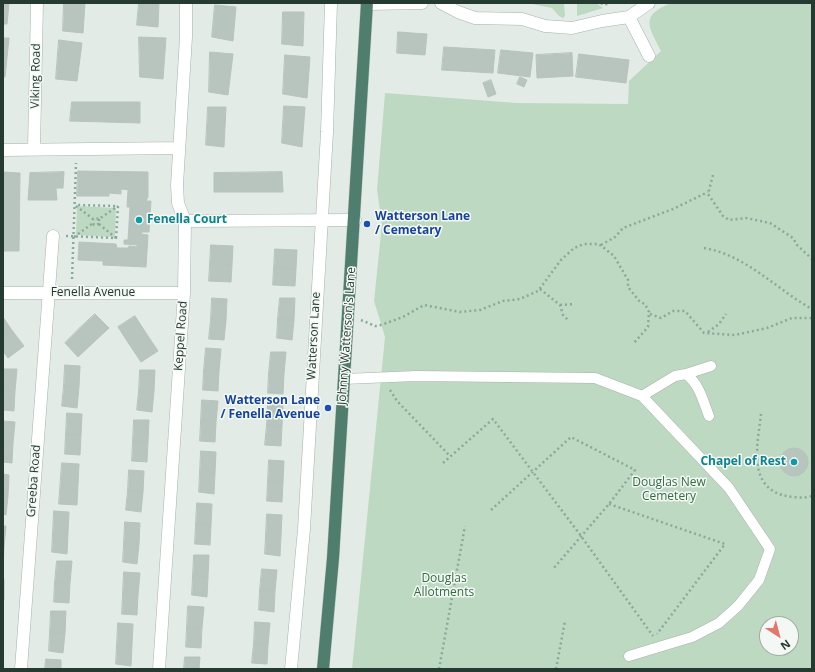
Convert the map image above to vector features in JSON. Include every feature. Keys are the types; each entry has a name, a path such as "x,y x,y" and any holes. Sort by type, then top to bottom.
{"highway":[{"name":"Johnny Watterson's Lane","path":"323,669 333,558 355,220 367,4"}],"street":[{"name":"Viking Road","path":"34,148 37,3"},
{"name":"Keppel Road","path":"159,669 184,293 185,221 178,203 186,3"},
{"name":"Watterson Lane","path":"291,669 304,529 320,220 327,132 331,3"},
{"path":"367,4 422,3"},
{"path":"441,3 474,18 522,19 545,26 572,28 629,17 649,3"},
{"path":"629,17 649,56"},
{"path":"3,150 34,148 77,150 179,148"},
{"path":"185,221 355,220"},
{"path":"48,293 53,236"},
{"name":"Fenella Avenue","path":"3,293 184,293"},
{"name":"Greeba Road","path":"21,669 48,293"}],"lane":[{"path":"642,396 675,376 711,366"},
{"path":"686,374 694,380 700,390 709,416"},
{"path":"344,379 416,376 595,378 642,396 729,488 770,549 759,580 738,606 719,623 692,637 654,643 629,656"}],"path":[{"path":"601,3 604,5 610,3"},
{"path":"72,292 77,150"},
{"path":"713,175 709,191 710,199 723,216 729,220 746,218 770,223 793,238 797,245 812,259"},
{"path":"359,319 378,326 403,318 424,305 460,312 480,310 503,301 520,299 540,290 561,260 574,248 584,244 600,245 614,237 623,228 673,209 709,191"},
{"path":"75,205 118,206"},
{"path":"75,205 93,219 97,217 99,219 118,206"},
{"path":"116,238 118,206"},
{"path":"99,219 99,224"},
{"path":"74,237 93,223"},
{"path":"93,223 94,225 99,224 116,238"},
{"path":"53,236 116,238"},
{"path":"600,245 614,256 628,280 628,287 640,302 645,304 650,314 648,327 633,344"},
{"path":"704,248 716,250 742,261 778,288 812,309"},
{"path":"540,290 560,305 564,315 569,321"},
{"path":"560,305 574,304"},
{"path":"650,314 661,318 673,311 685,311 704,333 735,335 767,328 792,318 812,318"},
{"path":"708,333 719,324 726,314"},
{"path":"389,388 397,401 450,456"},
{"path":"761,414 756,459 764,484 775,492 789,497 812,496"},
{"path":"443,463 493,419 581,536 654,643 725,544 608,504"},
{"path":"491,510 571,437 635,470 553,569"},
{"path":"439,669 465,526"},
{"path":"556,669 565,621"}],"green space":[{"path":"527,3 573,3 564,4 565,16 563,18 559,16 552,8"},
{"path":"577,3 596,3 603,8 577,16"},
{"path":"671,3 812,3 812,669 352,669 385,337 374,301 382,224 377,190 385,93 517,103 628,104 629,81 661,51 650,29 651,18 654,13"},
{"path":"77,206 116,208 115,237 76,235"}],"building":[{"path":"3,3 9,3 7,24 3,24"},
{"path":"64,3 85,3 83,33 63,31"},
{"path":"139,3 159,3 158,27 137,25"},
{"path":"215,5 236,7 233,41 212,37"},
{"path":"283,12 304,12 303,46 282,44"},
{"path":"398,32 427,34 425,55 397,53"},
{"path":"139,37 166,38 163,79 140,77"},
{"path":"3,38 9,38 5,77 3,77"},
{"path":"59,40 82,43 77,81 56,79"},
{"path":"444,47 495,50 493,73 442,70"},
{"path":"501,50 533,53 530,77 498,73"},
{"path":"210,52 233,54 228,95 209,92"},
{"path":"572,53 573,76 537,78 536,55"},
{"path":"579,54 629,60 626,83 576,77"},
{"path":"285,55 310,57 307,98 283,94"},
{"path":"520,77 527,80 524,87 517,84"},
{"path":"491,80 496,94 488,97 483,83"},
{"path":"72,102 140,102 140,123 70,121"},
{"path":"284,106 305,107 302,147 282,143"},
{"path":"208,107 226,107 224,147 206,145"},
{"name":"Fenella Court","path":"78,171 148,172 148,197 146,201 151,201 149,232 142,232 141,234 148,235 146,267 103,265 103,261 78,260 79,242 116,244 117,248 128,248 129,246 137,247 137,245 124,244 124,240 128,240 130,207 127,207 128,190 130,190 121,189 121,194 109,193 109,196 77,196"},
{"path":"3,172 20,173 19,251 3,251"},
{"path":"64,172 63,188 56,188 57,200 28,200 30,173"},
{"path":"282,172 283,192 214,192 214,173"},
{"path":"211,245 233,246 232,265 210,264"},
{"path":"275,249 297,250 296,269 274,268"},
{"path":"210,264 232,265 231,282 209,281"},
{"path":"274,268 296,269 295,286 273,285"},
{"path":"212,298 227,299 226,320 211,319"},
{"path":"280,298 295,298 294,320 278,319"},
{"path":"95,314 109,328 94,342 80,328"},
{"path":"135,316 146,333 129,344 118,327"},
{"path":"3,317 11,329 3,335"},
{"path":"211,319 226,320 224,340 209,339"},
{"path":"278,319 294,320 292,340 277,338"},
{"path":"80,328 94,342 78,357 65,343"},
{"path":"11,329 24,346 8,358 3,351 3,335"},
{"path":"146,333 158,351 141,362 129,344"},
{"path":"206,348 221,349 219,371 204,370"},
{"path":"271,352 286,352 284,374 269,373"},
{"path":"65,365 80,366 79,387 64,386"},
{"path":"3,369 17,369 15,391 3,390"},
{"path":"140,370 155,370 154,391 139,391"},
{"path":"204,370 219,371 218,391 203,390"},
{"path":"269,373 284,374 283,394 268,393"},
{"path":"64,386 79,387 77,408 62,406"},
{"path":"3,390 15,391 14,411 3,410"},
{"path":"139,391 154,391 152,412 137,410"},
{"path":"202,400 218,401 216,422 201,421"},
{"path":"268,404 283,405 282,426 267,425"},
{"path":"67,413 82,414 81,435 66,434"},
{"path":"134,420 149,420 148,442 133,441"},
{"path":"3,421 15,422 13,443 3,443"},
{"path":"201,421 216,422 215,442 200,441"},
{"path":"267,425 282,426 281,446 265,445"},
{"path":"66,434 81,435 80,455 65,454"},
{"path":"133,441 148,442 147,462 132,461"},
{"path":"3,443 13,443 12,463 3,462"},
{"name":"Chapel of Rest","path":"794,448 804,452 808,462 804,472 794,476 784,472 780,462 784,452"},
{"path":"201,451 216,452 215,473 200,472"},
{"path":"269,460 284,461 283,482 268,481"},
{"path":"62,463 79,464 77,505 59,504"},
{"path":"129,470 144,471 143,492 128,491"},
{"path":"200,472 215,473 214,494 199,492"},
{"path":"3,474 9,475 8,496 3,495"},
{"path":"268,481 283,482 282,502 267,501"},
{"path":"128,491 143,492 141,512 126,510"},
{"path":"3,495 8,496 6,515 3,514"},
{"path":"197,503 212,504 211,525 196,524"},
{"path":"54,511 69,512 68,533 53,533"},
{"path":"267,514 282,515 281,536 266,535"},
{"path":"125,522 140,523 139,544 124,543"},
{"path":"196,524 211,525 210,545 195,544"},
{"path":"3,526 6,526 4,547 3,547"},
{"path":"53,533 68,533 67,554 52,552"},
{"path":"266,535 281,536 280,556 265,554"},
{"path":"124,543 139,544 137,564 123,562"},
{"path":"3,547 4,547 3,568"},
{"path":"194,555 209,555 208,577 193,576"},
{"path":"57,561 72,561 70,583 55,582"},
{"path":"262,569 277,570 275,591 260,590"},
{"path":"124,572 140,573 138,595 123,593"},
{"path":"193,576 208,577 207,597 192,595"},
{"path":"4,579 4,600 3,600"},
{"path":"55,582 70,583 69,603 54,602"},
{"path":"260,590 275,591 274,612 259,610"},
{"path":"123,593 138,595 137,615 122,614"},
{"path":"188,606 204,607 202,628 187,627"},
{"path":"51,611 66,611 65,633 50,632"},
{"path":"255,622 270,623 268,645 254,643"},
{"path":"118,623 133,624 132,645 117,645"},
{"path":"187,627 202,628 201,648 186,647"},
{"path":"50,632 65,633 63,653 49,651"},
{"path":"254,643 268,645 267,664 252,663"},
{"path":"117,645 132,645 131,666 116,664"},
{"path":"185,657 200,657 199,669 184,669"},
{"path":"46,659 61,660 61,669 45,669"}],"place":[{"name":"Fenella Court","path":"139,220"},
{"name":"Watterson Lane / Cemetary","path":"367,224"},
{"name":"Watterson Lane / Fenella Avenue","path":"328,408"},
{"name":"Chapel of Rest","path":"794,462"}],"park label":[{"name":"Douglas New Cemetery","path":"669,490"},
{"name":"Douglas Allotments","path":"444,586"}]}
